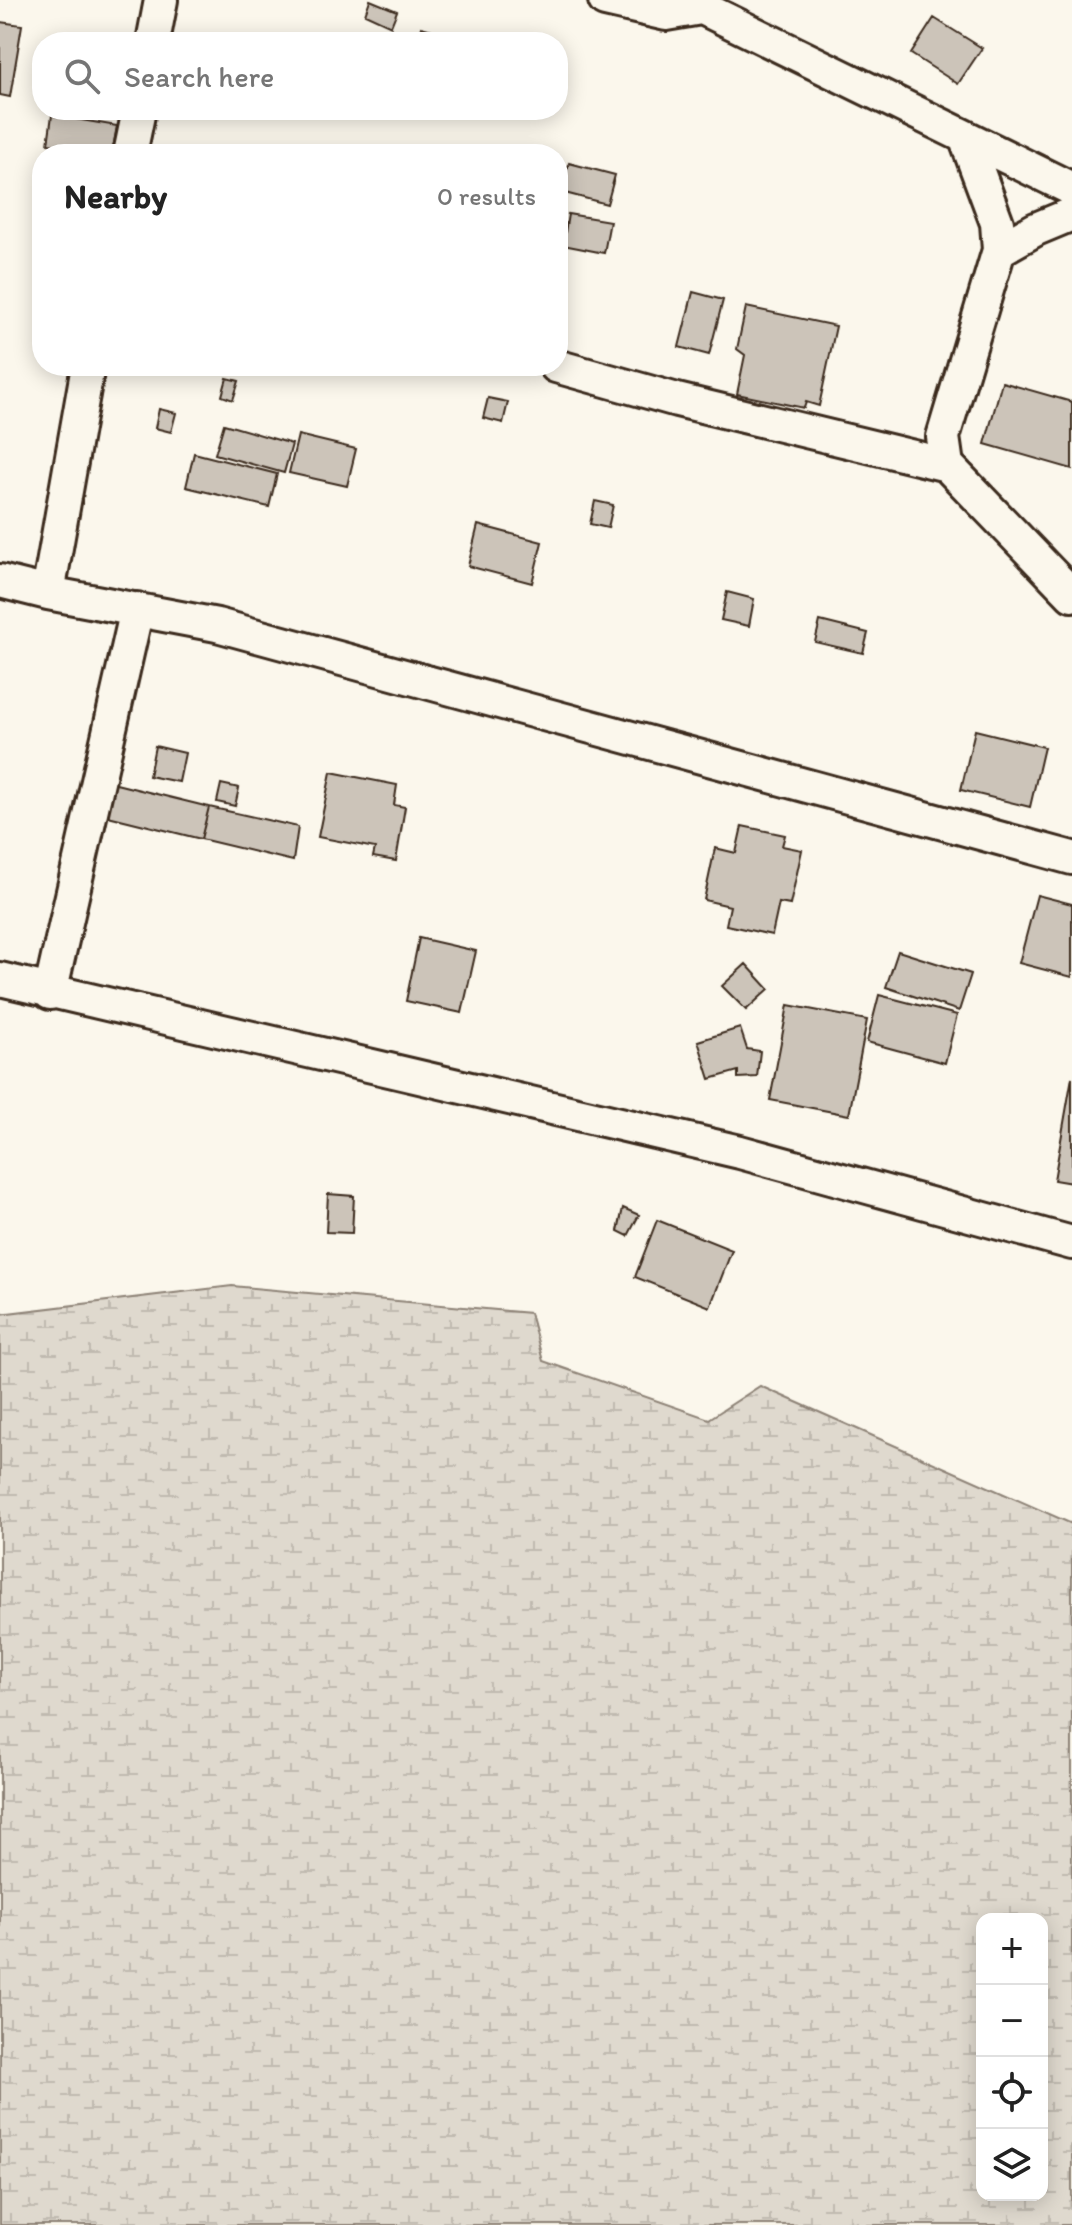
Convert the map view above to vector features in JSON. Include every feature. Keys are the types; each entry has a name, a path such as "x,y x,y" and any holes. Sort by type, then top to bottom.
{"street":[{"path":"155,32 161,0"},
{"path":"605,0 666,14 694,4 1072,189"},
{"path":"132,144 137,120"},
{"path":"947,465 943,437 999,250 997,223 965,137"},
{"path":"999,250 1036,229 1072,214"},
{"path":"568,369 677,400 947,465 1072,595"},
{"path":"48,593 86,376"},
{"path":"0,581 217,625 1072,858"},
{"path":"50,993 137,609"},
{"path":"0,979 740,1152 1072,1243"}],"green space":[{"path":"232,1286 530,1313 543,1361 709,1419 760,1386 1072,1524 1072,2225 0,2225 0,1314"}],"building":[{"path":"370,0 397,11 391,26 365,14"},
{"path":"934,18 982,48 958,84 911,54"},
{"path":"0,22 22,25 10,97 0,95"},
{"path":"421,27 439,32 420,32"},
{"path":"51,120 82,120 117,126 114,144 48,144"},
{"path":"569,163 615,175 607,204 568,194"},
{"path":"568,214 610,221 604,253 568,246"},
{"path":"693,292 723,300 709,355 679,347"},
{"path":"746,307 836,326 819,406 806,402 804,408 737,394 745,355 737,349"},
{"path":"227,378 239,381 233,400 222,396"},
{"path":"1002,382 1072,402 1072,469 985,444"},
{"path":"488,398 508,402 503,423 483,418"},
{"path":"159,409 176,413 171,432 155,428"},
{"path":"224,424 292,444 284,473 215,454"},
{"path":"298,435 356,449 347,486 289,473"},
{"path":"194,453 277,474 269,507 186,487"},
{"path":"595,501 613,505 608,528 590,524"},
{"path":"478,525 542,542 532,583 468,566"},
{"path":"727,592 754,599 749,626 721,620"},
{"path":"820,621 868,633 863,653 815,642"},
{"path":"975,730 1044,747 1030,807 961,790"},
{"path":"155,746 185,753 179,782 149,776"},
{"path":"331,772 397,785 394,805 405,807 396,861 373,857 375,848 318,837"},
{"path":"112,783 209,807 201,839 104,815"},
{"path":"221,784 239,788 235,806 217,802"},
{"path":"209,807 298,827 293,861 201,839"},
{"path":"742,826 785,835 782,846 802,850 790,905 779,903 772,935 726,925 730,906 704,900 715,848 736,853"},
{"path":"1037,895 1072,904 1072,977 1019,963"},
{"path":"419,938 476,951 462,1013 406,1001"},
{"path":"898,951 971,974 959,1011 886,987"},
{"path":"746,964 769,989 746,1010 722,986"},
{"path":"879,995 957,1015 945,1063 867,1042"},
{"path":"788,1005 867,1020 849,1115 770,1100"},
{"path":"740,1028 747,1049 760,1051 757,1077 738,1078 738,1071 710,1079 698,1041"},
{"path":"1072,1077 1072,1183 1054,1180"},
{"path":"328,1194 354,1196 352,1233 326,1232"},
{"path":"623,1208 639,1215 628,1236 618,1231"},
{"path":"657,1220 732,1250 710,1307 635,1277"}]}
